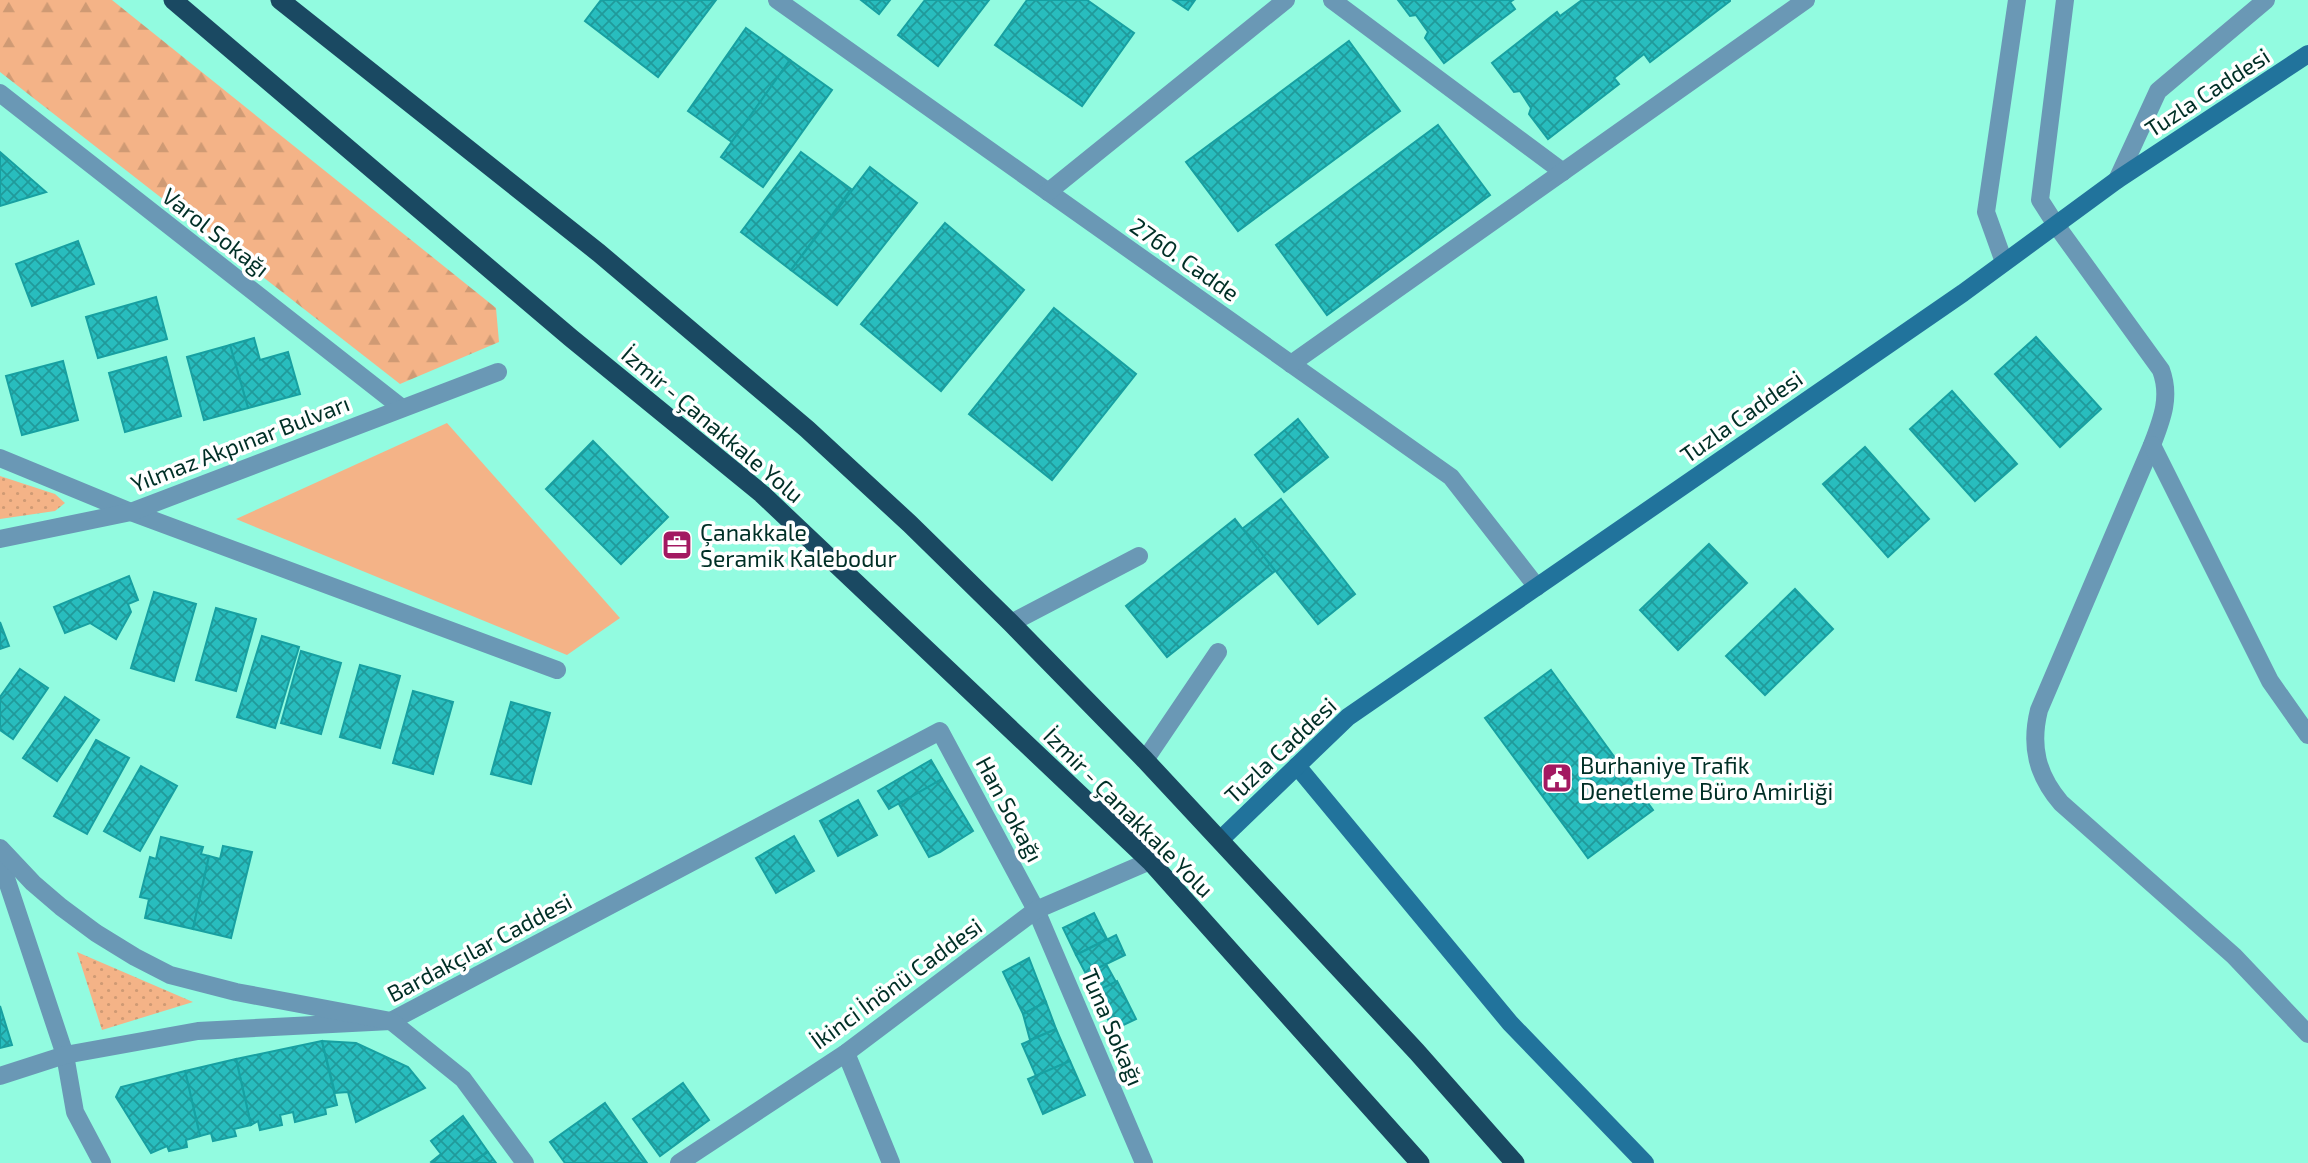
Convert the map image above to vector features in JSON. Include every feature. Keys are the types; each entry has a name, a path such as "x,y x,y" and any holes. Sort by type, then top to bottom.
{"highway":[{"name":"İzmir - Çanakkale Yolu","path":"173,0 571,338 762,494 1150,861 1420,1163"},
{"name":"İzmir - Çanakkale Yolu","path":"279,0 599,253 797,421 910,524 1145,760 1417,1052 1515,1163"}],"main road":[{"name":"Tuzla Caddesi","path":"1220,841 1348,717 1963,293 2117,180 2308,54"},
{"path":"1297,766 1510,1023 1645,1163"}],"street":[{"name":"2760. Cadde","path":"777,0 1451,477 1537,587"},
{"path":"1048,192 1286,0"},
{"path":"1332,0 1563,172"},
{"path":"1291,364 1806,0"},
{"path":"2004,262 1986,212 2017,0"},
{"path":"2065,0 2040,200 2161,370 2166,383 2166,400 2152,444 2039,710 2035,725 2036,757 2041,774 2061,803 2234,956 2308,1034"},
{"path":"2117,180 2158,91 2266,0"},
{"name":"Varol Sokağı","path":"0,93 402,408"},
{"name":"Yılmaz Akpınar Bulvarı","path":"0,458 131,512 498,372"},
{"path":"2152,444 2270,681 2308,735"},
{"path":"0,539 131,512 556,670"},
{"path":"1011,623 1139,556"},
{"path":"1145,760 1219,652"},
{"name":"Han Sokağı","path":"940,731 1036,910"},
{"name":"Bardakçılar Caddesi","path":"0,1076 65,1055 210,1030 391,1021 940,731"},
{"path":"0,848 33,883 61,907 96,933 170,975 236,992 391,1021 463,1079 524,1163"},
{"path":"0,860 65,1055 75,1112 102,1163"},
{"name":"İkinci İnönü Caddesi","path":"680,1163 846,1053 1036,910 1150,861"},
{"name":"Tuna Sokağı","path":"1036,910 1144,1163"},
{"path":"846,1053 891,1163"}],"green space":[{"path":"0,0 112,0 496,308 499,342 400,384 0,72"},
{"path":"447,423 620,618 567,655 236,519"},
{"path":"0,476 55,494 65,503 55,511 0,519"},
{"path":"77,952 193,1002 102,1030"}],"building":[{"path":"601,0 716,0 658,77 585,21"},
{"path":"861,0 890,0 879,14"},
{"path":"925,0 989,0 938,66 898,35"},
{"path":"1027,0 1087,0 1134,33 1082,106 995,45"},
{"path":"1173,0 1195,0 1188,10"},
{"path":"1398,0 1513,0 1510,2 1515,9 1444,63 1425,38 1428,32 1416,15 1410,16"},
{"path":"1582,0 1730,1 1650,62 1644,54 1614,78 1619,84 1548,139 1529,114 1531,108 1520,91 1514,92 1492,63 1557,12 1560,16"},
{"path":"746,28 790,60 732,142 688,111"},
{"path":"1349,41 1400,111 1238,231 1186,162"},
{"path":"790,60 832,90 763,187 721,157"},
{"path":"1438,125 1490,195 1327,315 1276,245"},
{"path":"0,152 46,192 0,206"},
{"path":"801,152 851,189 791,270 741,232"},
{"path":"870,167 917,203 837,305 791,270"},
{"path":"945,223 1024,290 941,391 861,324"},
{"path":"78,241 94,284 32,306 16,264"},
{"path":"156,297 167,339 98,358 86,317"},
{"path":"1054,308 1136,374 1052,480 969,414"},
{"path":"2036,337 2101,409 2060,447 1995,374"},
{"path":"254,338 260,360 288,352 300,394 248,408 230,345"},
{"path":"230,345 248,408 204,420 187,357"},
{"path":"166,357 181,416 125,432 109,373"},
{"path":"63,361 78,420 22,435 6,376"},
{"path":"1952,391 2017,464 1975,501 1910,429"},
{"path":"1298,419 1328,457 1284,492 1255,455"},
{"path":"593,441 668,517 621,564 546,489"},
{"path":"1865,447 1929,519 1888,557 1823,484"},
{"path":"1281,499 1355,594 1318,624 1242,529"},
{"path":"1235,519 1275,571 1167,657 1126,606"},
{"path":"1709,544 1747,583 1678,650 1640,610"},
{"path":"129,576 138,600 128,604 131,612 116,639 90,623 65,633 54,607"},
{"path":"1795,589 1833,629 1765,695 1726,656"},
{"path":"154,592 196,604 174,681 131,668"},
{"path":"216,608 256,619 236,691 196,680"},
{"path":"0,622 9,646 0,649"},
{"path":"262,636 299,647 275,728 237,717"},
{"path":"301,651 341,663 321,734 281,723"},
{"path":"360,665 400,676 380,748 340,737"},
{"path":"20,669 48,688 13,739 0,730 0,697"},
{"path":"1551,670 1653,810 1588,858 1485,718"},
{"path":"413,691 453,702 433,774 393,763"},
{"path":"65,697 99,720 57,781 23,758"},
{"path":"511,702 550,713 531,784 491,774"},
{"path":"96,740 129,758 87,834 54,816"},
{"path":"931,760 942,779 889,809 878,791"},
{"path":"141,766 177,786 140,851 104,831"},
{"path":"942,779 973,831 929,857 899,804"},
{"path":"858,800 877,835 838,856 820,821"},
{"path":"794,836 814,871 776,893 756,858"},
{"path":"161,837 203,847 201,854 209,856 193,929 145,918 149,899 140,897 150,857 156,859"},
{"path":"223,846 252,852 231,938 193,929 209,856 220,859"},
{"path":"1094,913 1107,939 1076,955 1063,928"},
{"path":"1116,935 1125,955 1086,974 1076,955"},
{"path":"1029,958 1046,1002 1023,1014 1003,972"},
{"path":"1106,964 1116,982 1095,992 1086,974"},
{"path":"1117,981 1136,1019 1113,1030 1095,992"},
{"path":"1046,1002 1056,1029 1030,1040 1023,1014"},
{"path":"0,1006 12,1045 0,1048"},
{"path":"1056,1029 1070,1061 1036,1076 1022,1044"},
{"path":"322,1041 337,1105 325,1108 326,1114 295,1122 293,1112 280,1115 282,1125 260,1130 258,1121 251,1125 236,1059"},
{"path":"322,1041 356,1043 408,1067 425,1088 356,1122 348,1092 335,1093"},
{"path":"236,1059 251,1125 234,1129 236,1136 213,1141 211,1133 200,1136 185,1071"},
{"path":"1070,1061 1085,1095 1043,1114 1028,1079"},
{"path":"185,1071 200,1136 186,1140 187,1147 169,1151 167,1146 151,1153 116,1097 121,1087"},
{"path":"683,1083 709,1120 660,1156 633,1119"},
{"path":"605,1103 647,1163 565,1163 550,1142"},
{"path":"463,1116 488,1152 471,1163 432,1163 441,1154 431,1141"},
{"path":"488,1152 496,1163 471,1163"}],"place":[{"name":"Çanakkale Seramik Kalebodur","path":"677,545"},
{"name":"Burhaniye Trafik Denetleme Büro Amirliği","path":"1557,778"}]}
